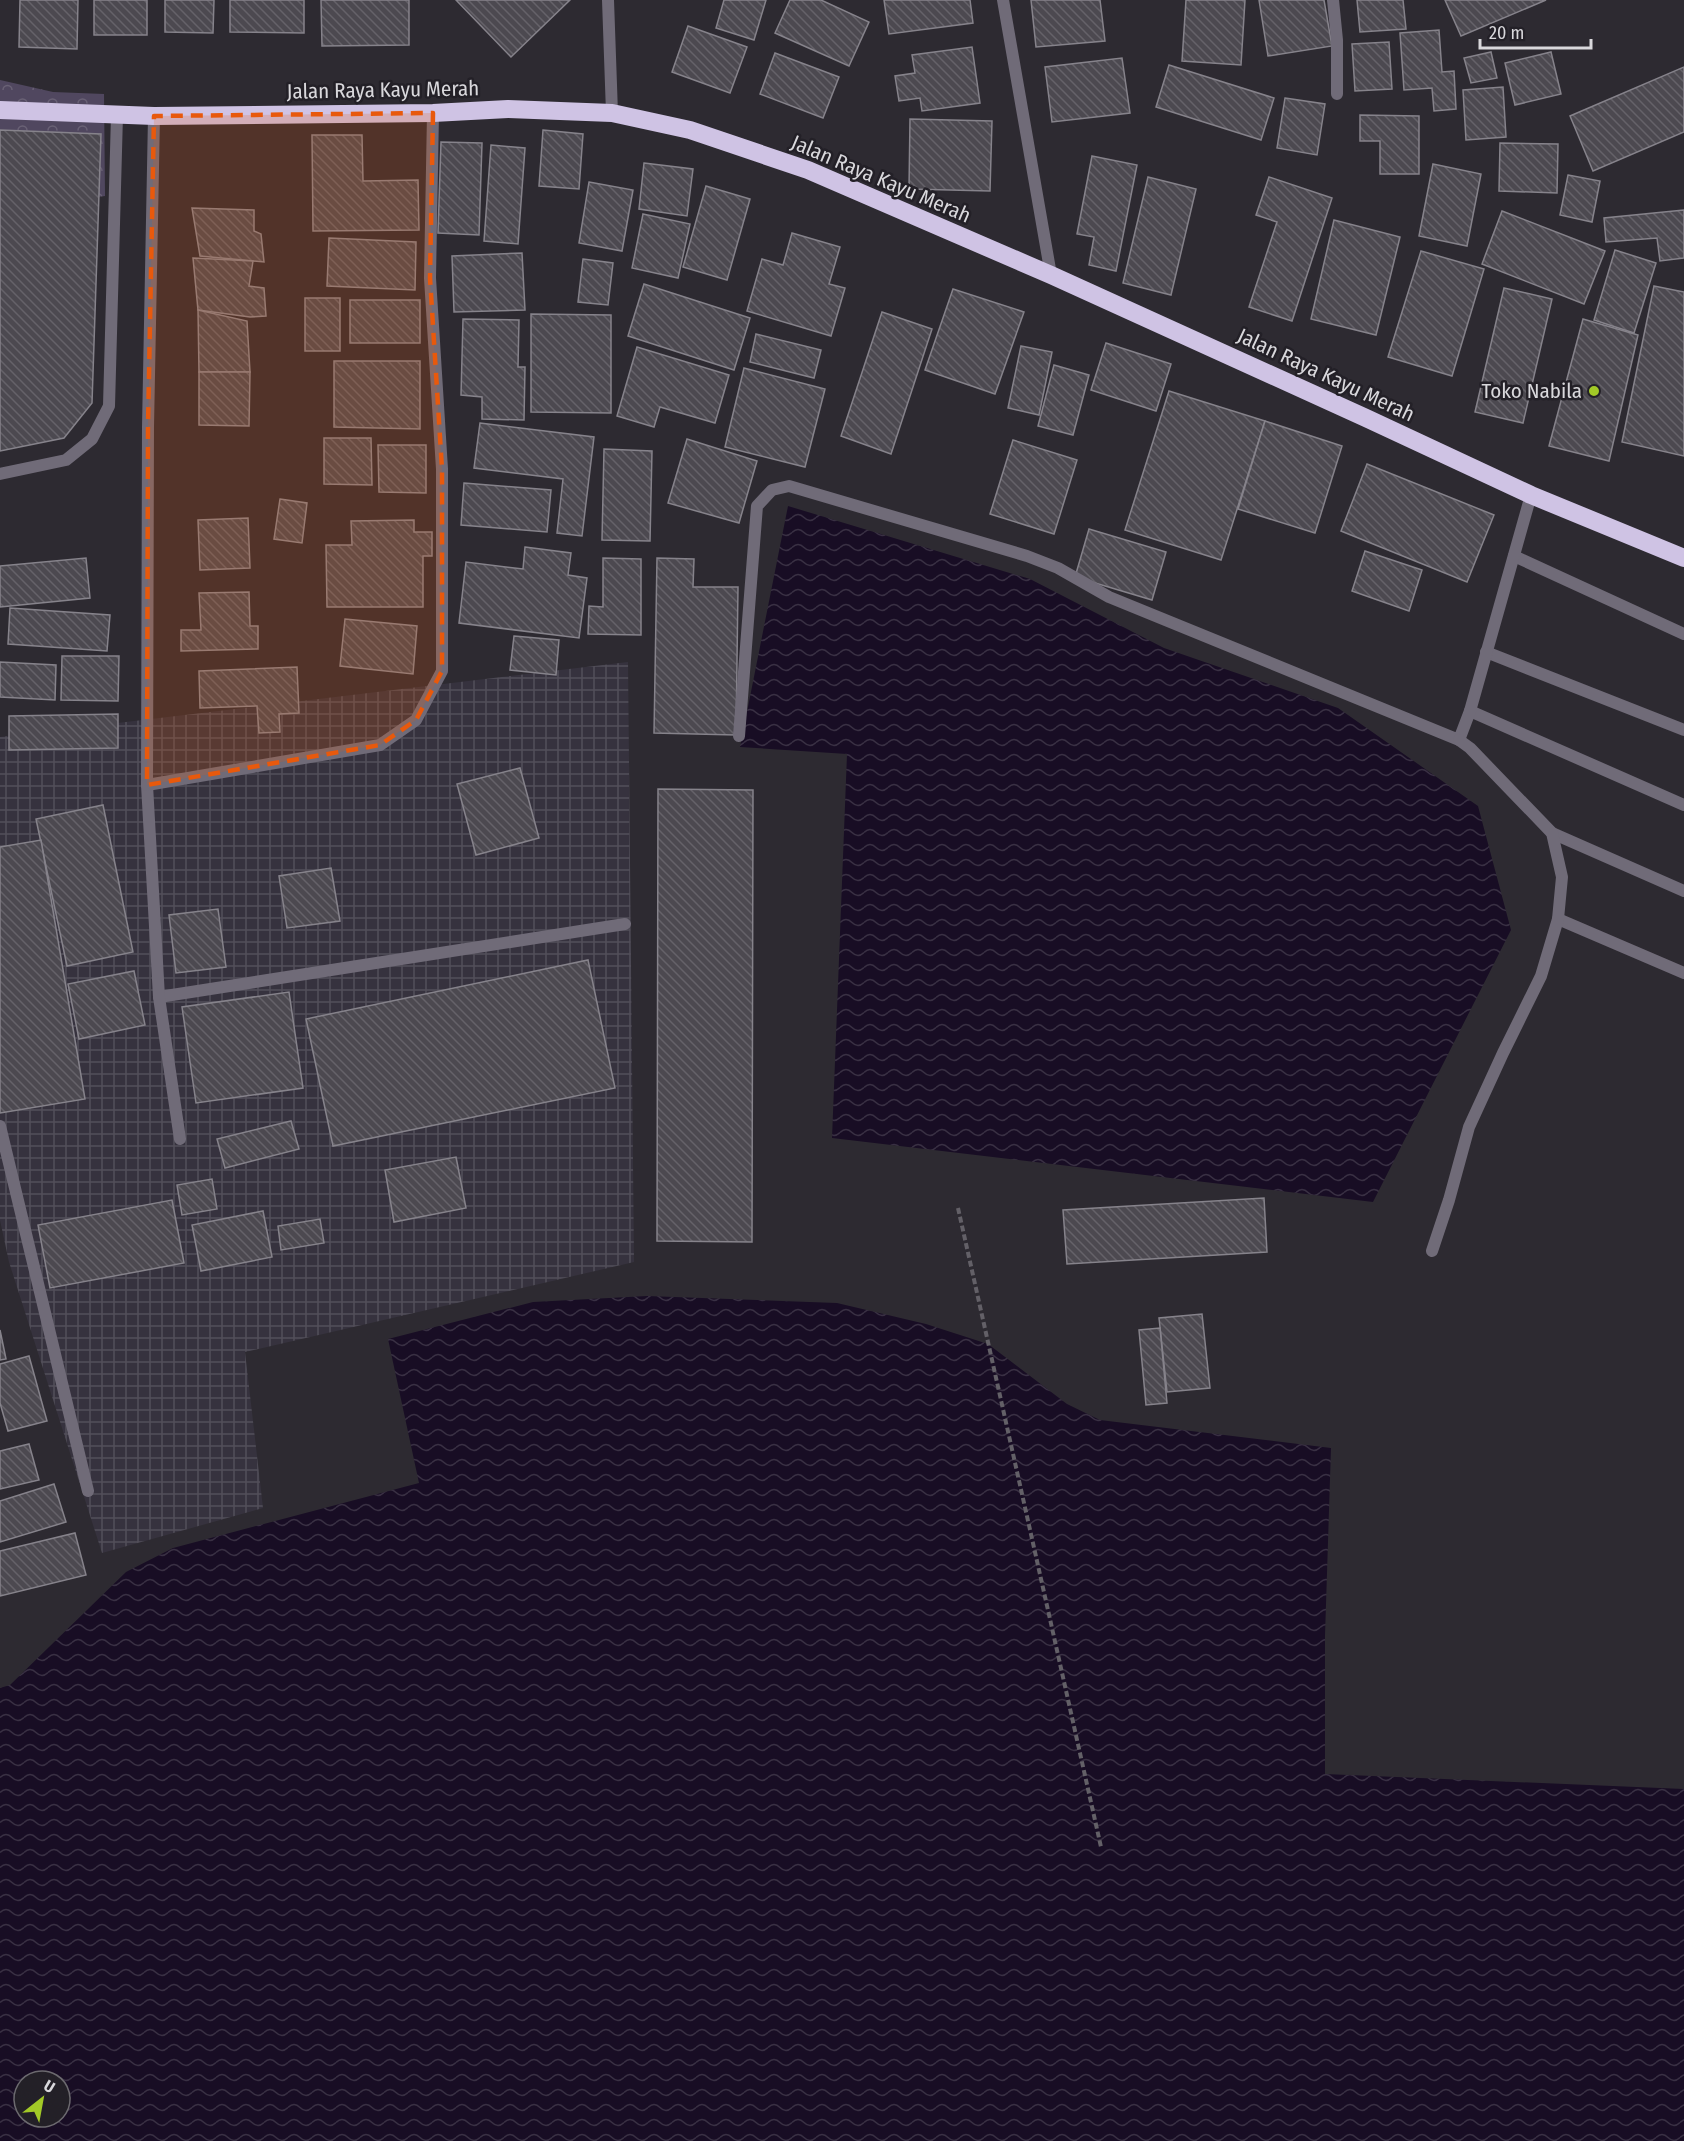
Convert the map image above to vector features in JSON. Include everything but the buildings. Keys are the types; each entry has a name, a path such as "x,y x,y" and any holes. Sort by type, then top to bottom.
{"highway":[{"name":"Jalan Raya Kayu Merah","path":"0,110 154,116 508,110 612,113 690,130 808,170 1051,275 1531,495 1684,558"}],"street":[{"path":"608,0 612,113"},
{"path":"1003,0 1051,275"},
{"path":"1333,0 1337,94"},
{"path":"147,785 380,745 416,720 442,671 442,469 430,278 433,113"},
{"path":"0,474 66,460 92,439 110,406 117,115"},
{"path":"154,116 148,427 147,785 159,997 180,1139"},
{"path":"739,736 757,506 772,490 789,486 1028,556 1058,568 1109,597 1459,740 1470,748 1552,833 1684,891"},
{"path":"1459,740 1470,711 1531,495"},
{"path":"1514,556 1684,634"},
{"path":"1486,652 1684,730"},
{"path":"1470,711 1684,806"},
{"path":"1432,1251 1469,1127 1541,976 1558,919 1562,877 1552,833"},
{"path":"1558,919 1684,973"},
{"path":"159,997 625,924"},
{"path":"0,1126 88,1491"}],"path":[{"path":"958,1208 1101,1847"}],"highlighted area":[{"path":"433,113 430,278 442,469 442,671 416,720 380,745 147,785 148,427 154,116"}],"shaded area":[{"path":"628,662 634,1262 245,1352 263,1508 102,1553 9,1262 0,1220 0,737"}],"green space":[{"path":"0,80 53,92 104,94 105,196 0,210"}],"water":[{"path":"788,506 1030,579 1164,648 1338,708 1478,806 1511,930 1373,1202 832,1138 847,754 740,747"},
{"path":"647,1296 837,1303 926,1324 988,1344 1067,1404 1100,1420 1331,1448 1325,1636 1325,1774 1684,1789 1684,2141 0,2141 0,1688 10,1685 126,1572 173,1548 419,1483 388,1339 533,1302"}],"place":[{"name":"Toko Nabila","path":"1594,391"}]}
